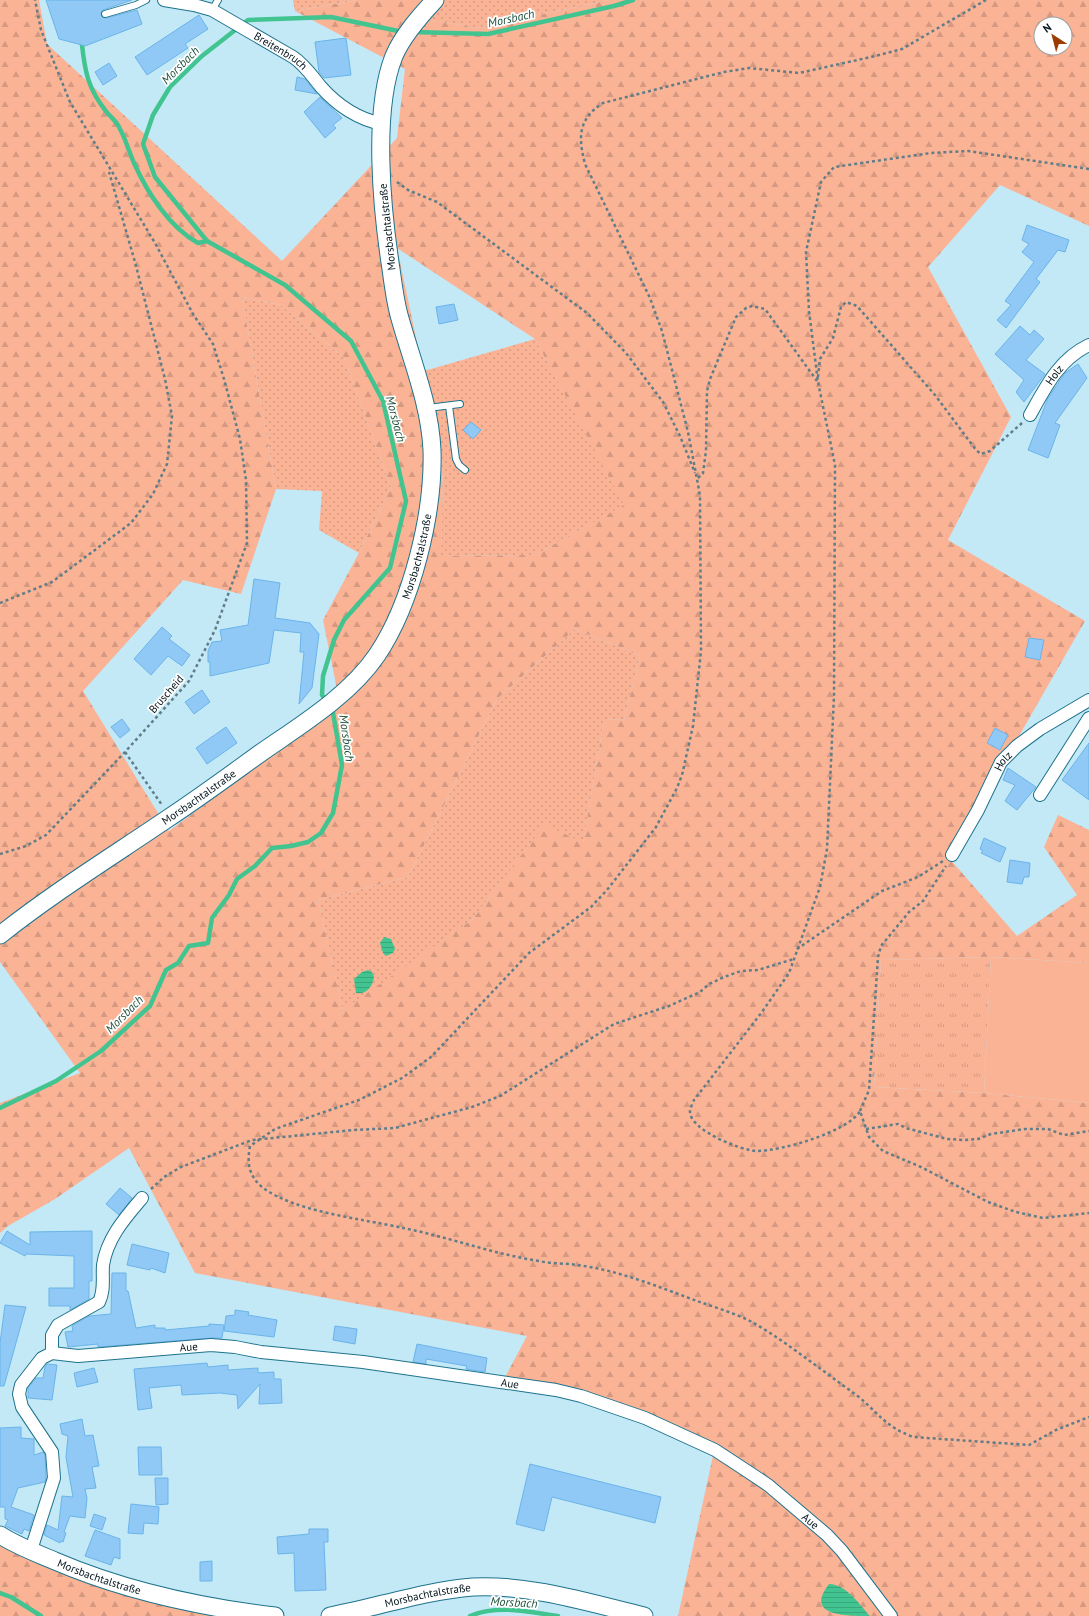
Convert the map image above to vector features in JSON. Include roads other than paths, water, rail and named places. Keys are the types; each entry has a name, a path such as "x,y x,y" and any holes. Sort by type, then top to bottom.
{"main road":[{"name":"Morsbachtalstraße","path":"0,935 47,899 170,817 336,697 363,673 378,654 394,623 410,580 426,521 432,485 432,448 426,408 398,312 393,281 384,213 382,124 387,80 397,49 415,23 435,0"},
{"name":"Morsbachtalstraße","path":"0,1535 77,1570 140,1591 180,1601 275,1616"},
{"name":"Morsbachtalstraße","path":"330,1616 430,1592 474,1587 518,1589 537,1592 644,1616"}],"street":[{"name":"Breitenbruch","path":"164,0 194,5 215,5 231,21 301,62 323,89 351,113 367,121 382,124"},
{"name":"Holz","path":"1030,415 1045,388 1058,370 1077,351 1089,345"},
{"name":"Holz","path":"952,855 978,810 1001,762 1017,746 1040,729 1089,700"},
{"path":"1040,795 1089,718"},
{"path":"31,1550 54,1478 52,1452 22,1407 19,1394 21,1385 42,1358 52,1353 52,1335 58,1325 99,1302 103,1288 105,1257 112,1239 120,1224 142,1198"},
{"name":"Aue","path":"52,1353 78,1356 211,1345 235,1347 261,1352 364,1362 556,1390 581,1396 645,1418 686,1436 715,1450 762,1481 827,1535 842,1551 891,1616"}],"lane":[{"path":"105,14 136,6 146,0"},
{"path":"426,408 460,404"},
{"path":"449,406 456,459 459,465 465,470"}],"waterway":[{"name":"Morsbach","path":"413,32 488,34 614,6 633,0"},
{"name":"Morsbach","path":"327,701 322,695 323,676 334,640 344,620 390,568 406,501 383,401 351,341 285,285 207,241 155,177 143,144 153,115 170,87 202,56 248,20 331,17 403,32"},
{"path":"82,45 84,63 91,87 99,102 119,126 139,174 152,197 168,218 187,236 198,243 207,241"},
{"name":"Morsbach","path":"0,1108 56,1081 101,1051 150,1006 166,970 178,963 189,946 208,943 212,918 229,895 237,879 255,866 272,848 308,842 321,833 333,813 342,765 332,707"},
{"name":"Morsbach","path":"0,1593 11,1597 41,1616"},
{"name":"Morsbach","path":"470,1616 491,1610 525,1611 558,1616"}]}
